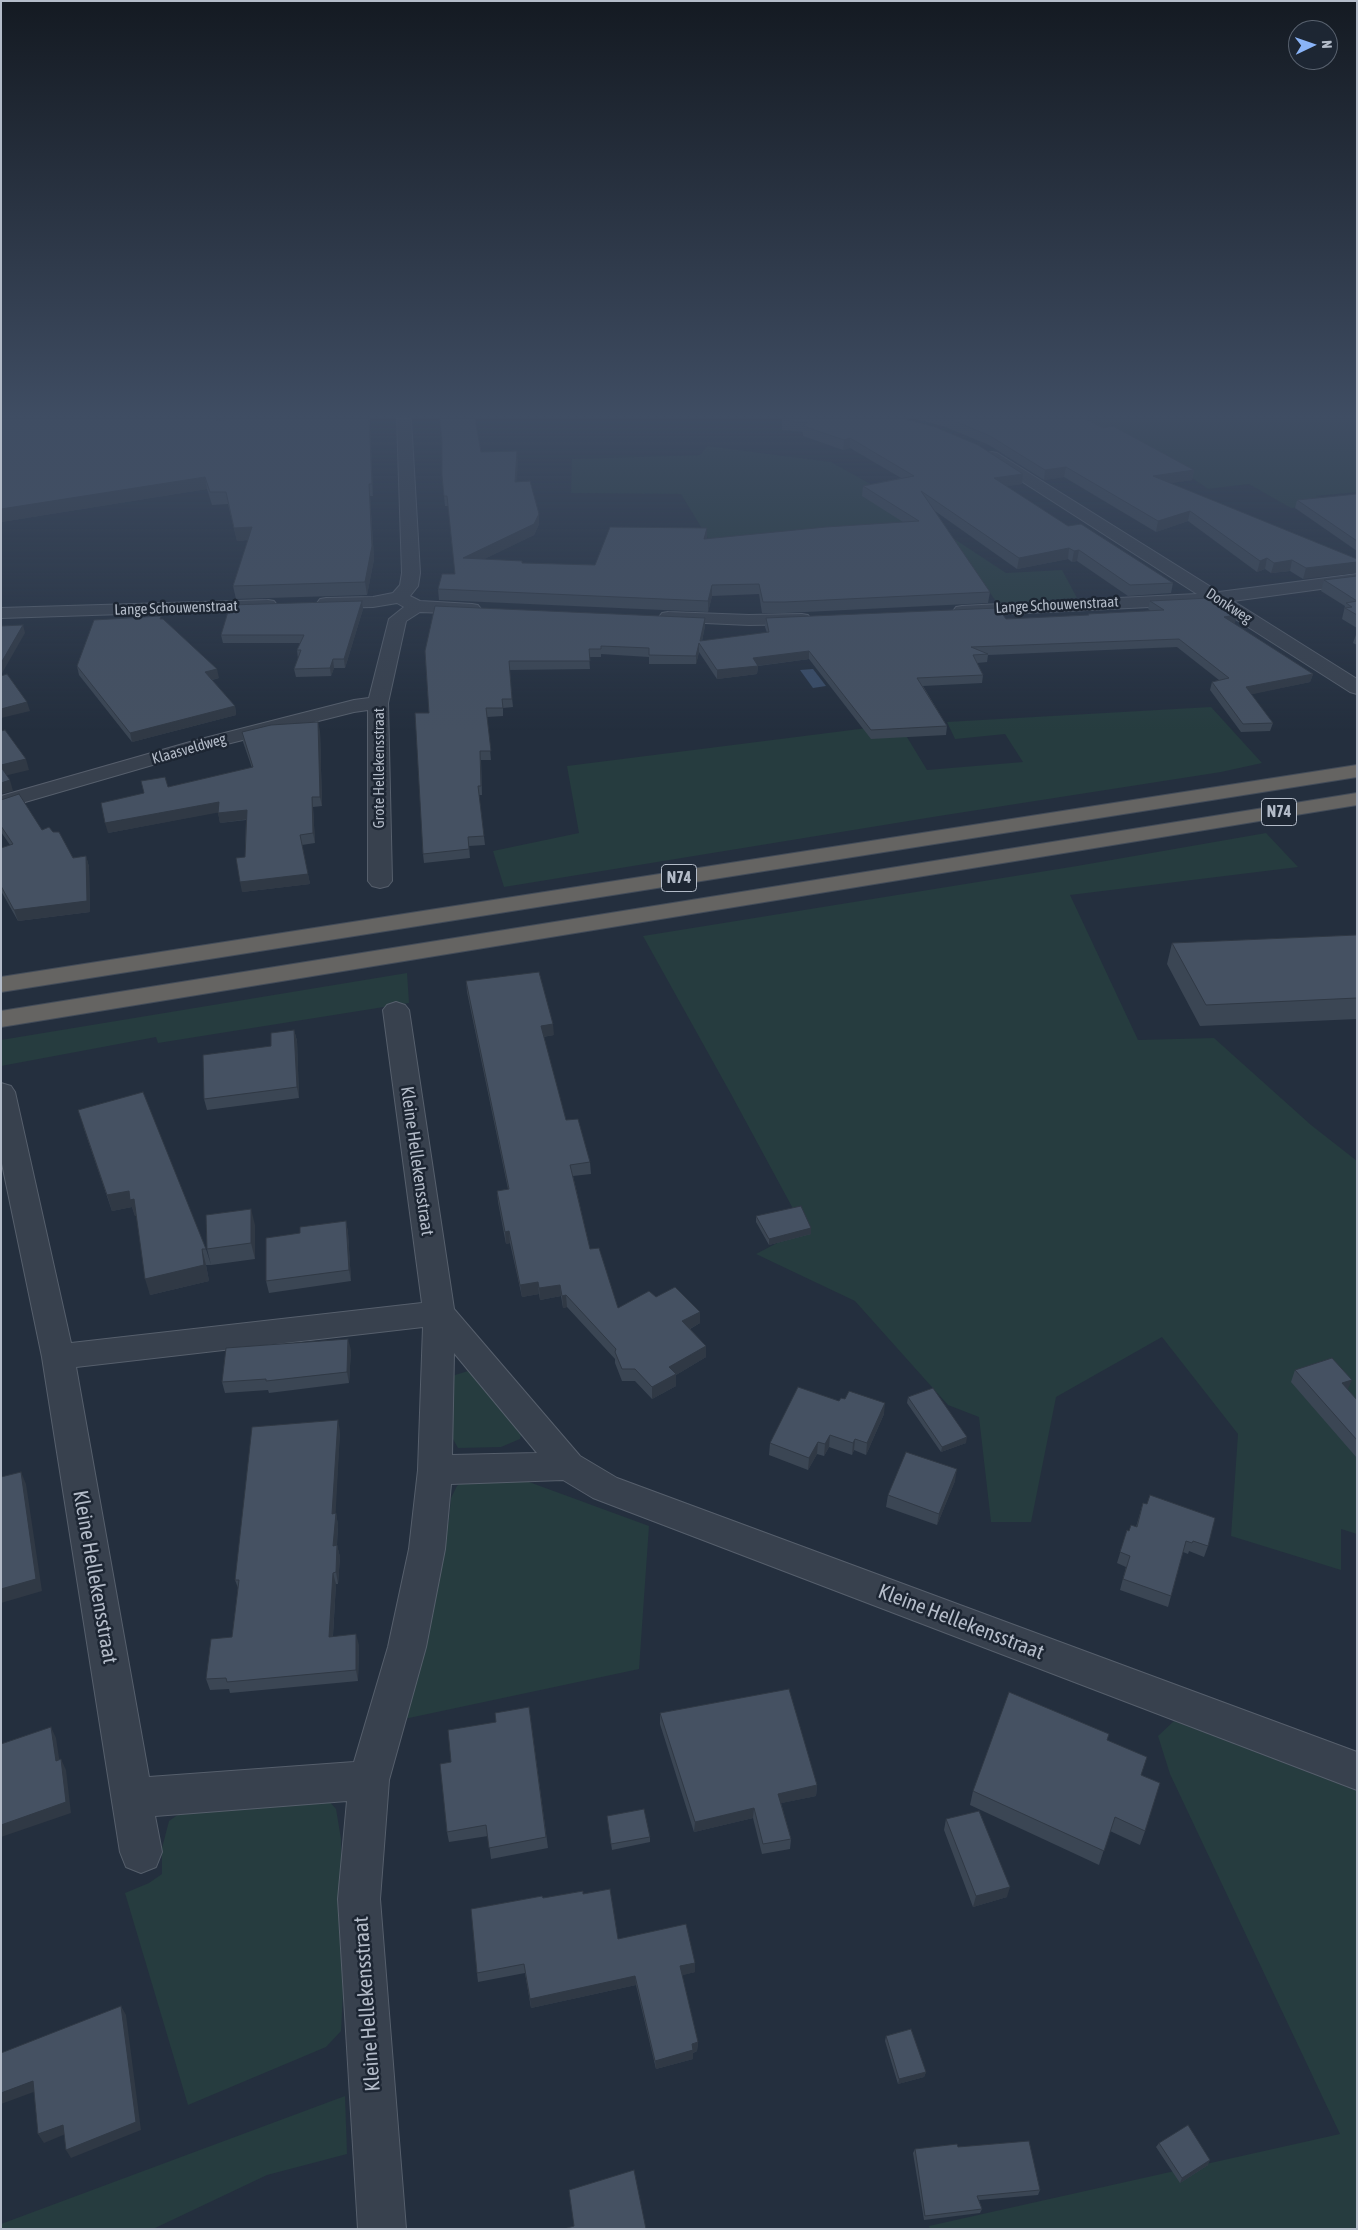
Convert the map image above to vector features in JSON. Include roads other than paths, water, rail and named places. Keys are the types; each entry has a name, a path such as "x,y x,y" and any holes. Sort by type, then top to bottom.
{"highway":[{"name":"N74","path":"1,985 1357,771"},
{"name":"N74","path":"1,1019 1357,800"}],"street":[{"name":"Grote Hellekensstraat","path":"380,881 378,703 398,619 408,602 411,573 409,523"},
{"name":"Donkweg","path":"1098,523 1356,688"},
{"name":"Lange Schouwenstraat","path":"945,612 1217,598 1357,579"},
{"path":"306,604 408,602 485,610"},
{"name":"Lange Schouwenstraat","path":"1,613 286,605"},
{"path":"651,617 749,620 820,618"},
{"name":"Klaasveldweg","path":"1,804 204,744 345,708 378,703"},
{"name":"Kleine Hellekensstraat","path":"382,2229 359,1899 369,1780 407,1647 427,1550 435,1470 439,1313 396,1010"},
{"name":"Kleine Hellekensstraat","path":"1,1092 58,1357 141,1852"},
{"path":"58,1357 439,1313"},
{"name":"Kleine Hellekensstraat","path":"439,1313 568,1466 605,1488 1357,1771"},
{"path":"435,1470 568,1466"},
{"path":"133,1798 369,1780"}],"water":[{"path":"813,669 826,686 813,688 800,670"}]}
